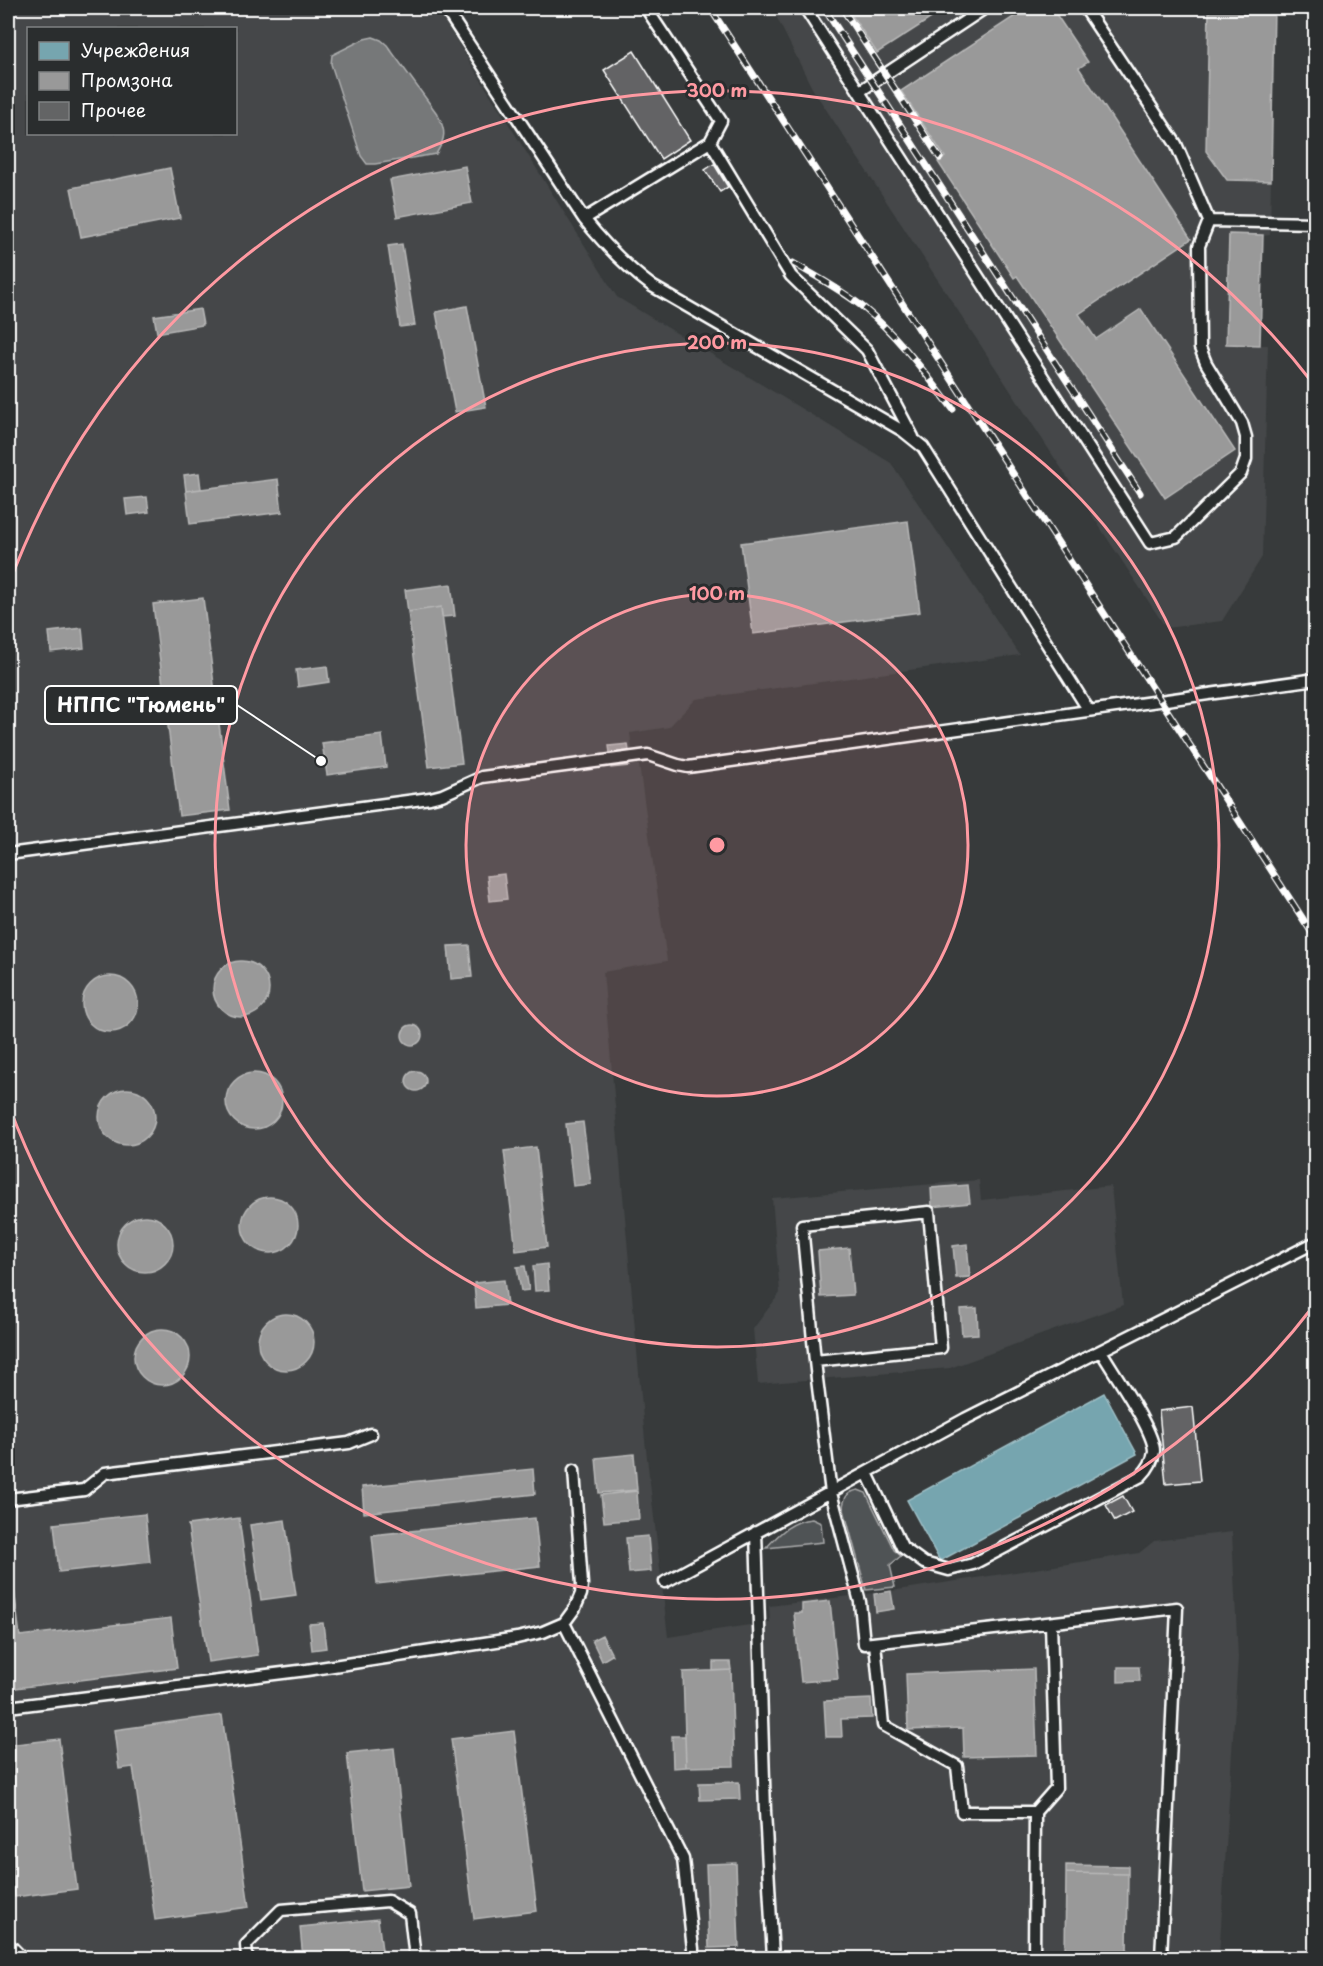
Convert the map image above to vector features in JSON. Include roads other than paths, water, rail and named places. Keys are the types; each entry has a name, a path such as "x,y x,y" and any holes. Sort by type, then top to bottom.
{"street":[{"path":"8,1950 16,1959"}],"lane":[{"path":"445,8 584,219 627,267 652,286 913,438"},
{"path":"584,219 710,142 721,121 646,8"},
{"path":"805,8 1150,543 1176,537 1241,473 1246,459 1246,437 1242,423 1206,363 1200,348 1199,246 1209,221 1176,144 1085,8"},
{"path":"860,91 985,8"},
{"path":"710,142 791,276 867,350 913,438 932,458 1088,710"},
{"path":"1209,221 1316,223"},
{"path":"8,854 430,798 482,777 648,755 688,767 1316,679"},
{"path":"815,1361 941,1348 929,1212 802,1225 815,1361 831,1493 860,1602 864,1644 1177,1608 1161,1959"},
{"path":"665,1582 966,1419 1316,1242"},
{"path":"867,1473 902,1547 924,1563 949,1570 973,1563 1131,1482 1141,1476 1150,1466 1154,1450 1148,1430 1101,1351"},
{"path":"8,1499 84,1490 105,1473 349,1443 370,1434"},
{"path":"8,1707 307,1670 506,1640 543,1632 564,1623 575,1608 582,1584 574,1470"},
{"path":"756,1532 765,1812 773,1959"},
{"path":"564,1623 683,1859 693,1949 692,1956 686,1959"},
{"path":"1034,1959 1035,1812 1056,1788 1051,1623"},
{"path":"874,1643 884,1725 957,1766 962,1812 1035,1812"},
{"path":"247,1959 246,1945 281,1910 388,1901 410,1914 415,1959"}],"railway":[{"path":"710,8 1316,939"},
{"path":"824,8 1140,493"},
{"path":"842,8 940,158"},
{"path":"793,263 847,295 877,319 911,356 953,409"}],"place":[{"name":"НППС \"Тюмень\"","path":"321,761"}]}
